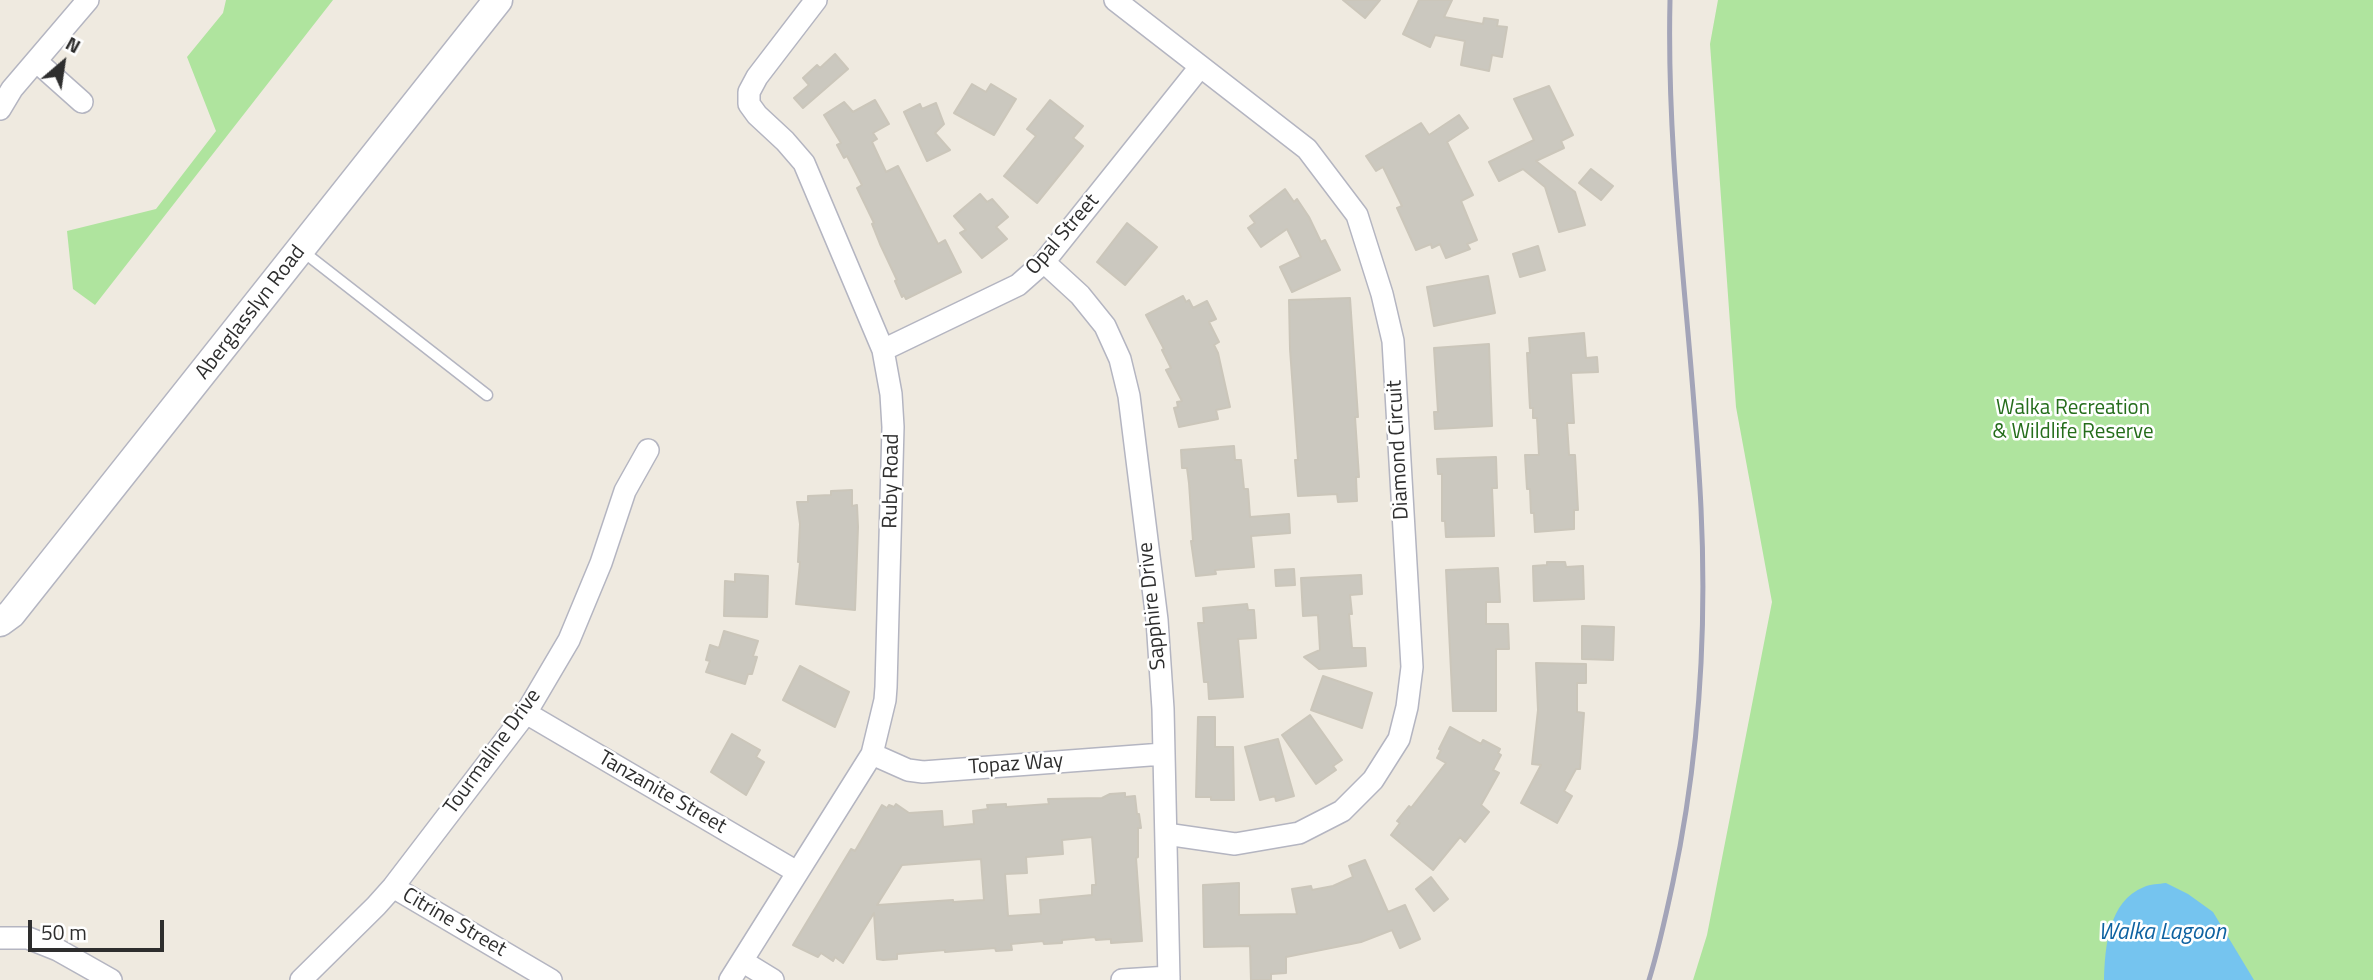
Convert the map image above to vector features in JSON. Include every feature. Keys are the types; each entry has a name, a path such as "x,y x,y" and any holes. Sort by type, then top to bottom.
{"main road":[{"name":"Aberglasslyn Road","path":"0,622 11,614 498,0"}],"street":[{"path":"0,109 12,89 88,0"},
{"name":"Ruby Road","path":"730,980 872,754 885,700 893,427 891,394 883,350 804,163 785,141 757,116 749,104 749,92 757,77 816,0"},
{"name":"Diamond Circuit","path":"1115,0 1307,149 1357,215 1382,294 1393,341 1412,667 1407,707 1399,739 1373,780 1342,811 1299,832 1235,844 1166,834"},
{"path":"36,61 82,102"},
{"name":"Opal Street","path":"883,350 1018,285 1044,262 1199,67"},
{"name":"Sapphire Drive","path":"1044,262 1080,295 1105,326 1120,359 1129,396 1157,620 1163,709 1169,978"},
{"name":"Tourmaline Drive","path":"301,980 393,887 526,713 569,640 601,563 625,491 648,450"},
{"name":"Tanzanite Street","path":"526,713 797,872"},
{"name":"Topaz Way","path":"872,754 908,770 923,772 1163,754"},
{"name":"Citrine Street","path":"393,887 551,980"},
{"path":"0,938 28,939 58,950 111,980"},
{"path":"742,961 773,980"},
{"path":"1122,980 1169,978"}],"lane":[{"path":"301,250 487,395"}],"green space":[{"path":"226,0 333,0 95,305 73,289 67,231 156,209 216,131 187,57 223,13"},
{"name":"Walka Recreation & Wildlife Reserve","path":"1718,0 2373,0 2373,980 1693,980 1707,935 1772,602 1736,407 1710,44"}],"water":[{"name":"Walka Lagoon","path":"2166,883 2188,894 2213,912 2254,980 2104,980 2111,927 2123,903 2144,887"}],"building":[{"path":"1343,0 1380,0 1365,18"},
{"path":"1419,0 1452,0 1444,17 1483,24 1484,18 1498,20 1497,26 1507,27 1502,57 1492,55 1489,71 1461,65 1465,41 1435,35 1430,47 1403,34"},
{"path":"835,54 848,69 803,108 794,98 809,85 803,78 817,65 820,68"},
{"path":"972,84 986,92 991,84 1016,99 994,135 954,113"},
{"path":"1549,86 1573,135 1561,141 1564,148 1536,161 1575,192 1585,225 1559,232 1545,187 1523,169 1499,181 1489,162 1534,140 1514,99"},
{"path":"875,100 889,124 873,133 877,139 872,142 886,172 898,166 938,244 945,240 961,272 906,299 904,295 902,297 872,224 874,223 857,188 862,185 847,156 844,158 837,145 841,143 824,115 844,102 853,112"},
{"path":"1050,100 1083,126 1073,138 1083,146 1037,203 1004,176 1036,136 1027,129"},
{"path":"936,103 944,124 935,133 950,150 927,161 904,112 920,104 922,109"},
{"path":"1459,115 1468,128 1447,142 1473,195 1461,201 1477,240 1467,244 1470,249 1446,258 1440,244 1432,248 1431,244 1416,250 1397,208 1402,206 1383,167 1376,171 1366,156 1421,123 1429,135"},
{"path":"1591,169 1613,186 1601,200 1579,183"},
{"path":"1285,189 1294,202 1297,199 1321,242 1325,240 1340,270 1292,292 1280,267 1301,257 1287,229 1261,247 1248,228 1255,223 1250,216"},
{"path":"980,194 987,202 992,199 1008,217 996,227 1007,239 982,258 960,233 966,230 954,216"},
{"path":"1127,223 1157,247 1125,285 1097,262"},
{"path":"1538,246 1545,270 1520,277 1513,254"},
{"path":"1488,276 1495,313 1434,326 1427,287"},
{"path":"1183,296 1193,308 1207,301 1216,319 1209,322 1219,342 1214,345 1230,407 1216,410 1218,419 1179,427 1174,408 1178,407 1177,402 1182,401 1166,370 1171,368 1162,350 1164,349 1146,315"},
{"path":"1350,298 1358,417 1355,417 1359,477 1356,477 1357,501 1338,502 1337,494 1298,496 1289,300"},
{"path":"1584,333 1586,358 1597,357 1598,372 1571,373 1574,423 1567,423 1569,455 1575,455 1578,510 1574,510 1574,529 1535,532 1530,489 1527,489 1525,455 1539,455 1537,418 1533,418 1533,408 1530,408 1527,353 1530,353 1529,338"},
{"path":"1489,344 1492,426 1435,429 1434,412 1438,412 1434,348"},
{"path":"1234,446 1235,460 1241,460 1244,489 1248,489 1250,517 1289,514 1290,533 1251,536 1254,567 1215,570 1216,574 1196,576 1191,541 1189,483 1187,468 1182,468 1181,450"},
{"path":"1496,457 1497,488 1492,488 1494,536 1446,537 1445,521 1442,521 1442,474 1438,474 1437,459"},
{"path":"852,490 852,506 857,505 858,527 855,610 796,604 800,562 797,502 808,502 808,496 831,495 831,491"},
{"path":"1547,562 1565,562 1566,567 1583,566 1584,599 1534,601 1533,566 1547,565"},
{"path":"1498,568 1500,602 1486,602 1486,624 1508,624 1509,649 1496,649 1496,711 1453,711 1446,570"},
{"path":"1294,569 1295,585 1276,586 1275,570"},
{"path":"735,574 768,576 767,617 724,616 725,581 735,582"},
{"path":"1361,575 1362,594 1350,595 1352,614 1349,614 1352,648 1365,648 1366,666 1319,669 1304,657 1320,650 1318,615 1303,616 1301,578"},
{"path":"1247,604 1248,610 1254,610 1256,638 1238,639 1243,697 1209,699 1208,682 1204,682 1198,623 1204,623 1203,608"},
{"path":"1582,626 1614,627 1613,660 1582,659"},
{"path":"724,631 758,641 753,656 757,657 752,674 748,674 745,684 706,672 710,661 706,660 710,645 719,648"},
{"path":"1536,663 1586,664 1586,683 1577,683 1577,712 1584,713 1580,769 1576,769 1564,791 1572,796 1557,823 1521,803 1541,765 1532,764 1538,710"},
{"path":"800,666 849,692 835,727 783,700"},
{"path":"1323,676 1372,693 1362,728 1311,710"},
{"path":"1310,715 1342,760 1333,766 1336,770 1316,784 1282,735"},
{"path":"1198,717 1215,717 1215,747 1233,747 1234,800 1196,797"},
{"path":"1450,727 1481,744 1483,740 1500,749 1498,753 1501,755 1493,770 1499,773 1481,805 1489,812 1465,842 1460,837 1433,870 1391,835 1400,823 1397,821 1409,806 1411,808 1446,763 1437,758"},
{"path":"732,734 760,750 756,757 764,762 746,795 711,772"},
{"path":"1278,739 1294,796 1276,801 1275,796 1260,800 1245,747"},
{"path":"1125,793 1125,797 1135,796 1139,814 1141,828 1138,828 1136,858 1142,941 1111,943 1111,939 1096,940 1095,937 1062,940 1062,943 1044,944 1043,941 1011,944 1012,950 996,951 995,948 897,954 897,959 883,960 877,959 874,913 843,963 835,957 833,961 821,953 818,957 793,945 851,849 855,851 882,805 887,808 896,804 909,813 942,811 943,827 974,824 973,811 988,809 987,805 1006,804 1006,807 1049,804 1048,799 1102,798 1110,794","holes":["1092,837 1096,885 1092,885 1092,895 1040,900 1041,914 1008,916 1005,874 1027,873 1026,857 1063,854 1062,840","981,859 984,900 877,905 902,865"]},
{"path":"1365,860 1388,912 1405,905 1420,939 1400,948 1392,930 1361,942 1286,957 1286,973 1271,974 1271,980 1251,980 1250,946 1204,947 1203,885 1239,883 1239,915 1297,914 1292,889 1311,886 1312,890 1333,886 1353,877 1349,866"},
{"path":"1431,877 1448,899 1434,911 1416,889"}],"railway":[{"path":"1649,980 1682,836 1695,743 1702,649 1701,508 1672,127 1670,0"}]}
